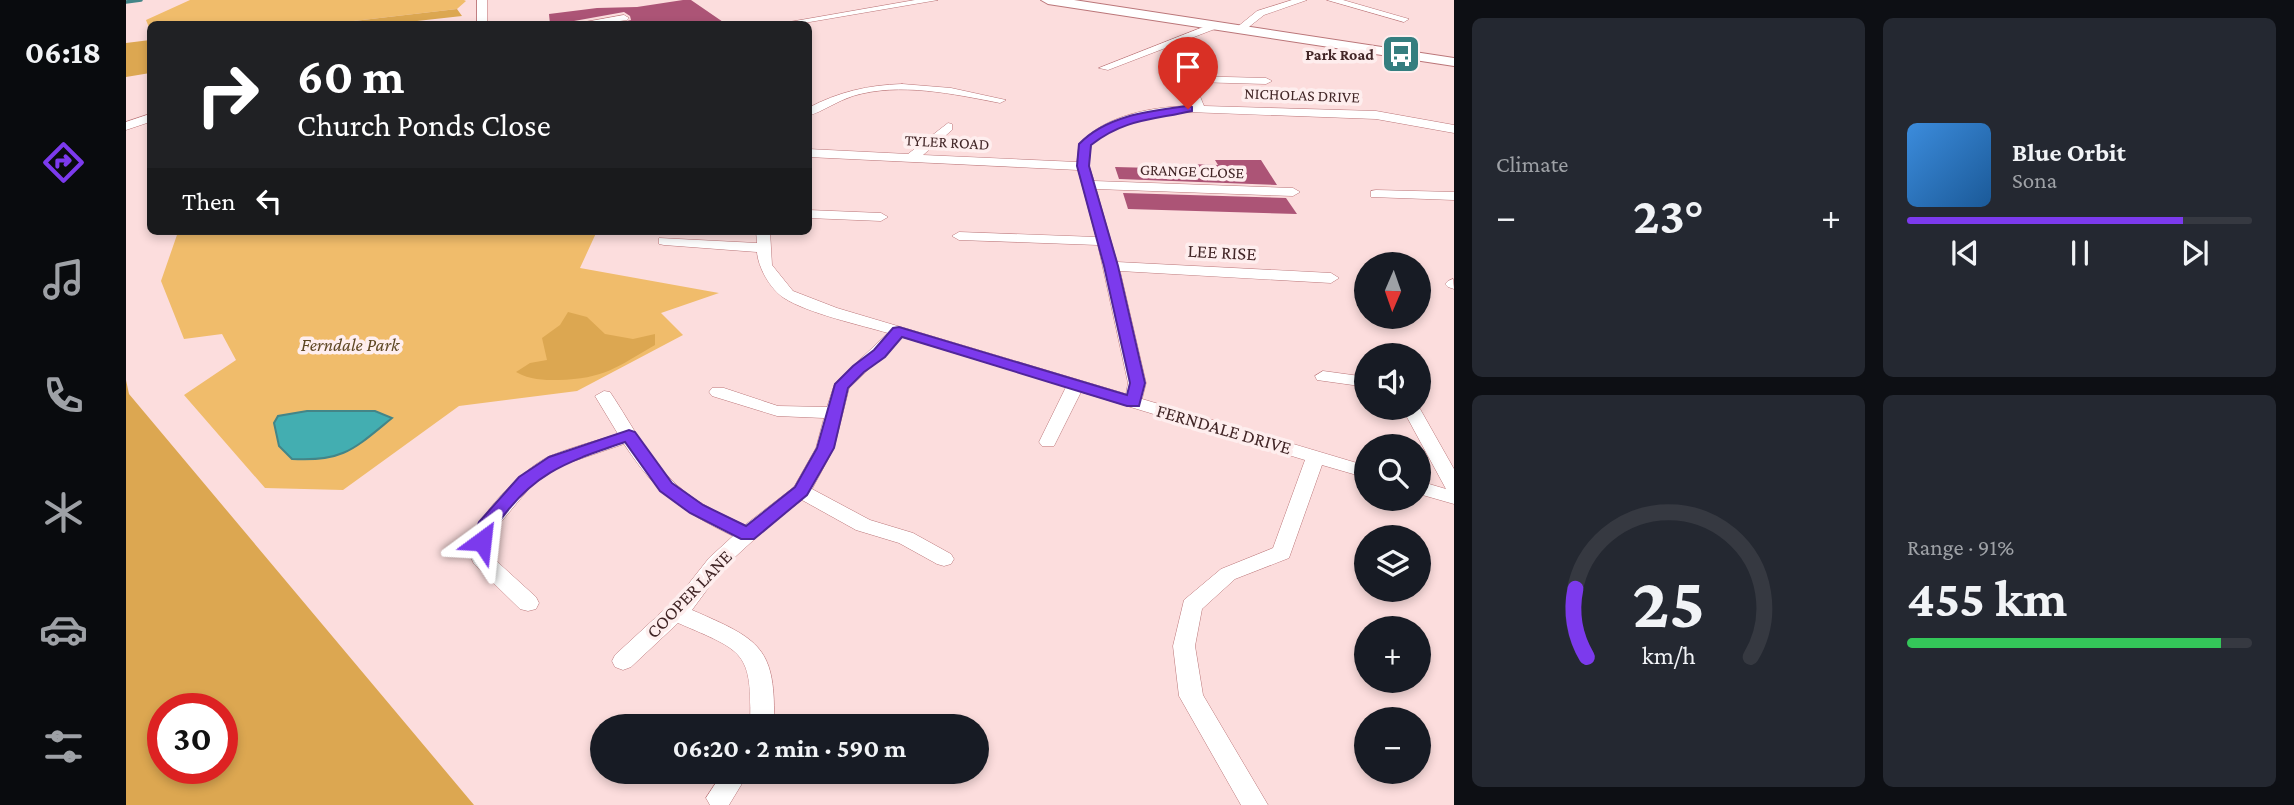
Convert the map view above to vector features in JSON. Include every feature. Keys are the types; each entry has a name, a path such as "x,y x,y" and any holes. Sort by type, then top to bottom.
{"street":[{"path":"482,0 482,21"},
{"path":"802,21 933,0"},
{"path":"1048,0 1454,62"},
{"path":"1241,29 1245,23 1262,13 1302,0"},
{"path":"1332,0 1400,20 1418,13"},
{"path":"592,21 624,18"},
{"path":"1104,68 1216,25"},
{"path":"1199,109 1187,79 1266,81"},
{"path":"812,110 824,103 861,91 903,86 940,87 1000,100"},
{"path":"812,97 824,103"},
{"name":"NICHOLAS DRIVE","path":"1083,166 1085,144 1107,127 1147,114 1199,109 1376,115 1454,129"},
{"path":"126,126 147,119"},
{"path":"911,158 948,127"},
{"name":"TYLER ROAD","path":"812,153 1083,166"},
{"path":"1083,166 1111,266 1137,383 1133,402"},
{"name":"GRANGE CLOSE","path":"1089,185 1293,192"},
{"path":"1376,194 1454,196"},
{"path":"812,214 881,217"},
{"path":"959,236 1102,241"},
{"path":"664,241 763,239"},
{"name":"FERNDALE DRIVE","path":"763,239 765,265 788,294 831,311 1354,468"},
{"name":"LEE RISE","path":"1111,266 1331,278"},
{"name":"COOPER LANE","path":"622,661 687,602 716,563 801,491 825,448 841,387 858,369 879,354 899,331"},
{"path":"1322,376 1354,381"},
{"path":"1048,442 1076,385"},
{"path":"718,392 777,411 836,413"},
{"path":"604,396 666,487 696,509 747,534"},
{"path":"1418,420 1454,486"},
{"path":"528,603 481,559 486,526 525,481 555,461 629,436"},
{"path":"1255,805 1191,696 1184,646 1192,606 1228,574 1282,552 1315,456"},
{"path":"801,491 863,525 906,538 944,559"},
{"path":"1431,491 1454,498"},
{"path":"675,612 747,647 757,661 763,689 762,714"},
{"path":"719,798 729,784"}],"green space":[{"path":"190,0 466,1 457,9 354,21 147,22 146,20"},
{"name":"Ferndale Park","path":"177,235 595,235 580,268 719,293 661,313 683,335 577,391 459,406 343,490 265,488 184,395 236,360 222,334 184,339 161,281"}],"shaded area":[{"path":"457,9 462,16 417,21 354,21"},
{"path":"147,40 147,74 126,77 126,43"},
{"path":"568,312 587,317 605,334 633,339 655,334 655,345 610,370 587,377 542,380 516,372 530,363 547,360 542,338 560,325"},
{"path":"126,380 129,394 474,805 126,805"}],"water":[{"path":"307,411 375,411 392,418 368,438 336,456 292,459 279,446 274,423 278,416"}],"building":[{"path":"691,0 722,21 626,21 631,20 630,16 624,12 574,21 550,21 549,14 597,8 637,7"},
{"path":"1215,160 1261,160 1277,185 1119,179 1115,167 1192,169 1189,164 1218,165"},
{"path":"1123,193 1286,198 1297,214 1128,209"}],"waterway":[{"path":"126,2 141,0"}],"place":[{"name":"Park Road","path":"1401,54"}],"route":[{"path":"482,541 486,526 525,481 555,461 629,436 666,487 696,509 747,534 801,491 825,448 841,387 858,369 879,354 899,331 1133,402 1137,383 1111,266 1083,166 1085,144 1107,127 1147,114 1188,109"}]}
